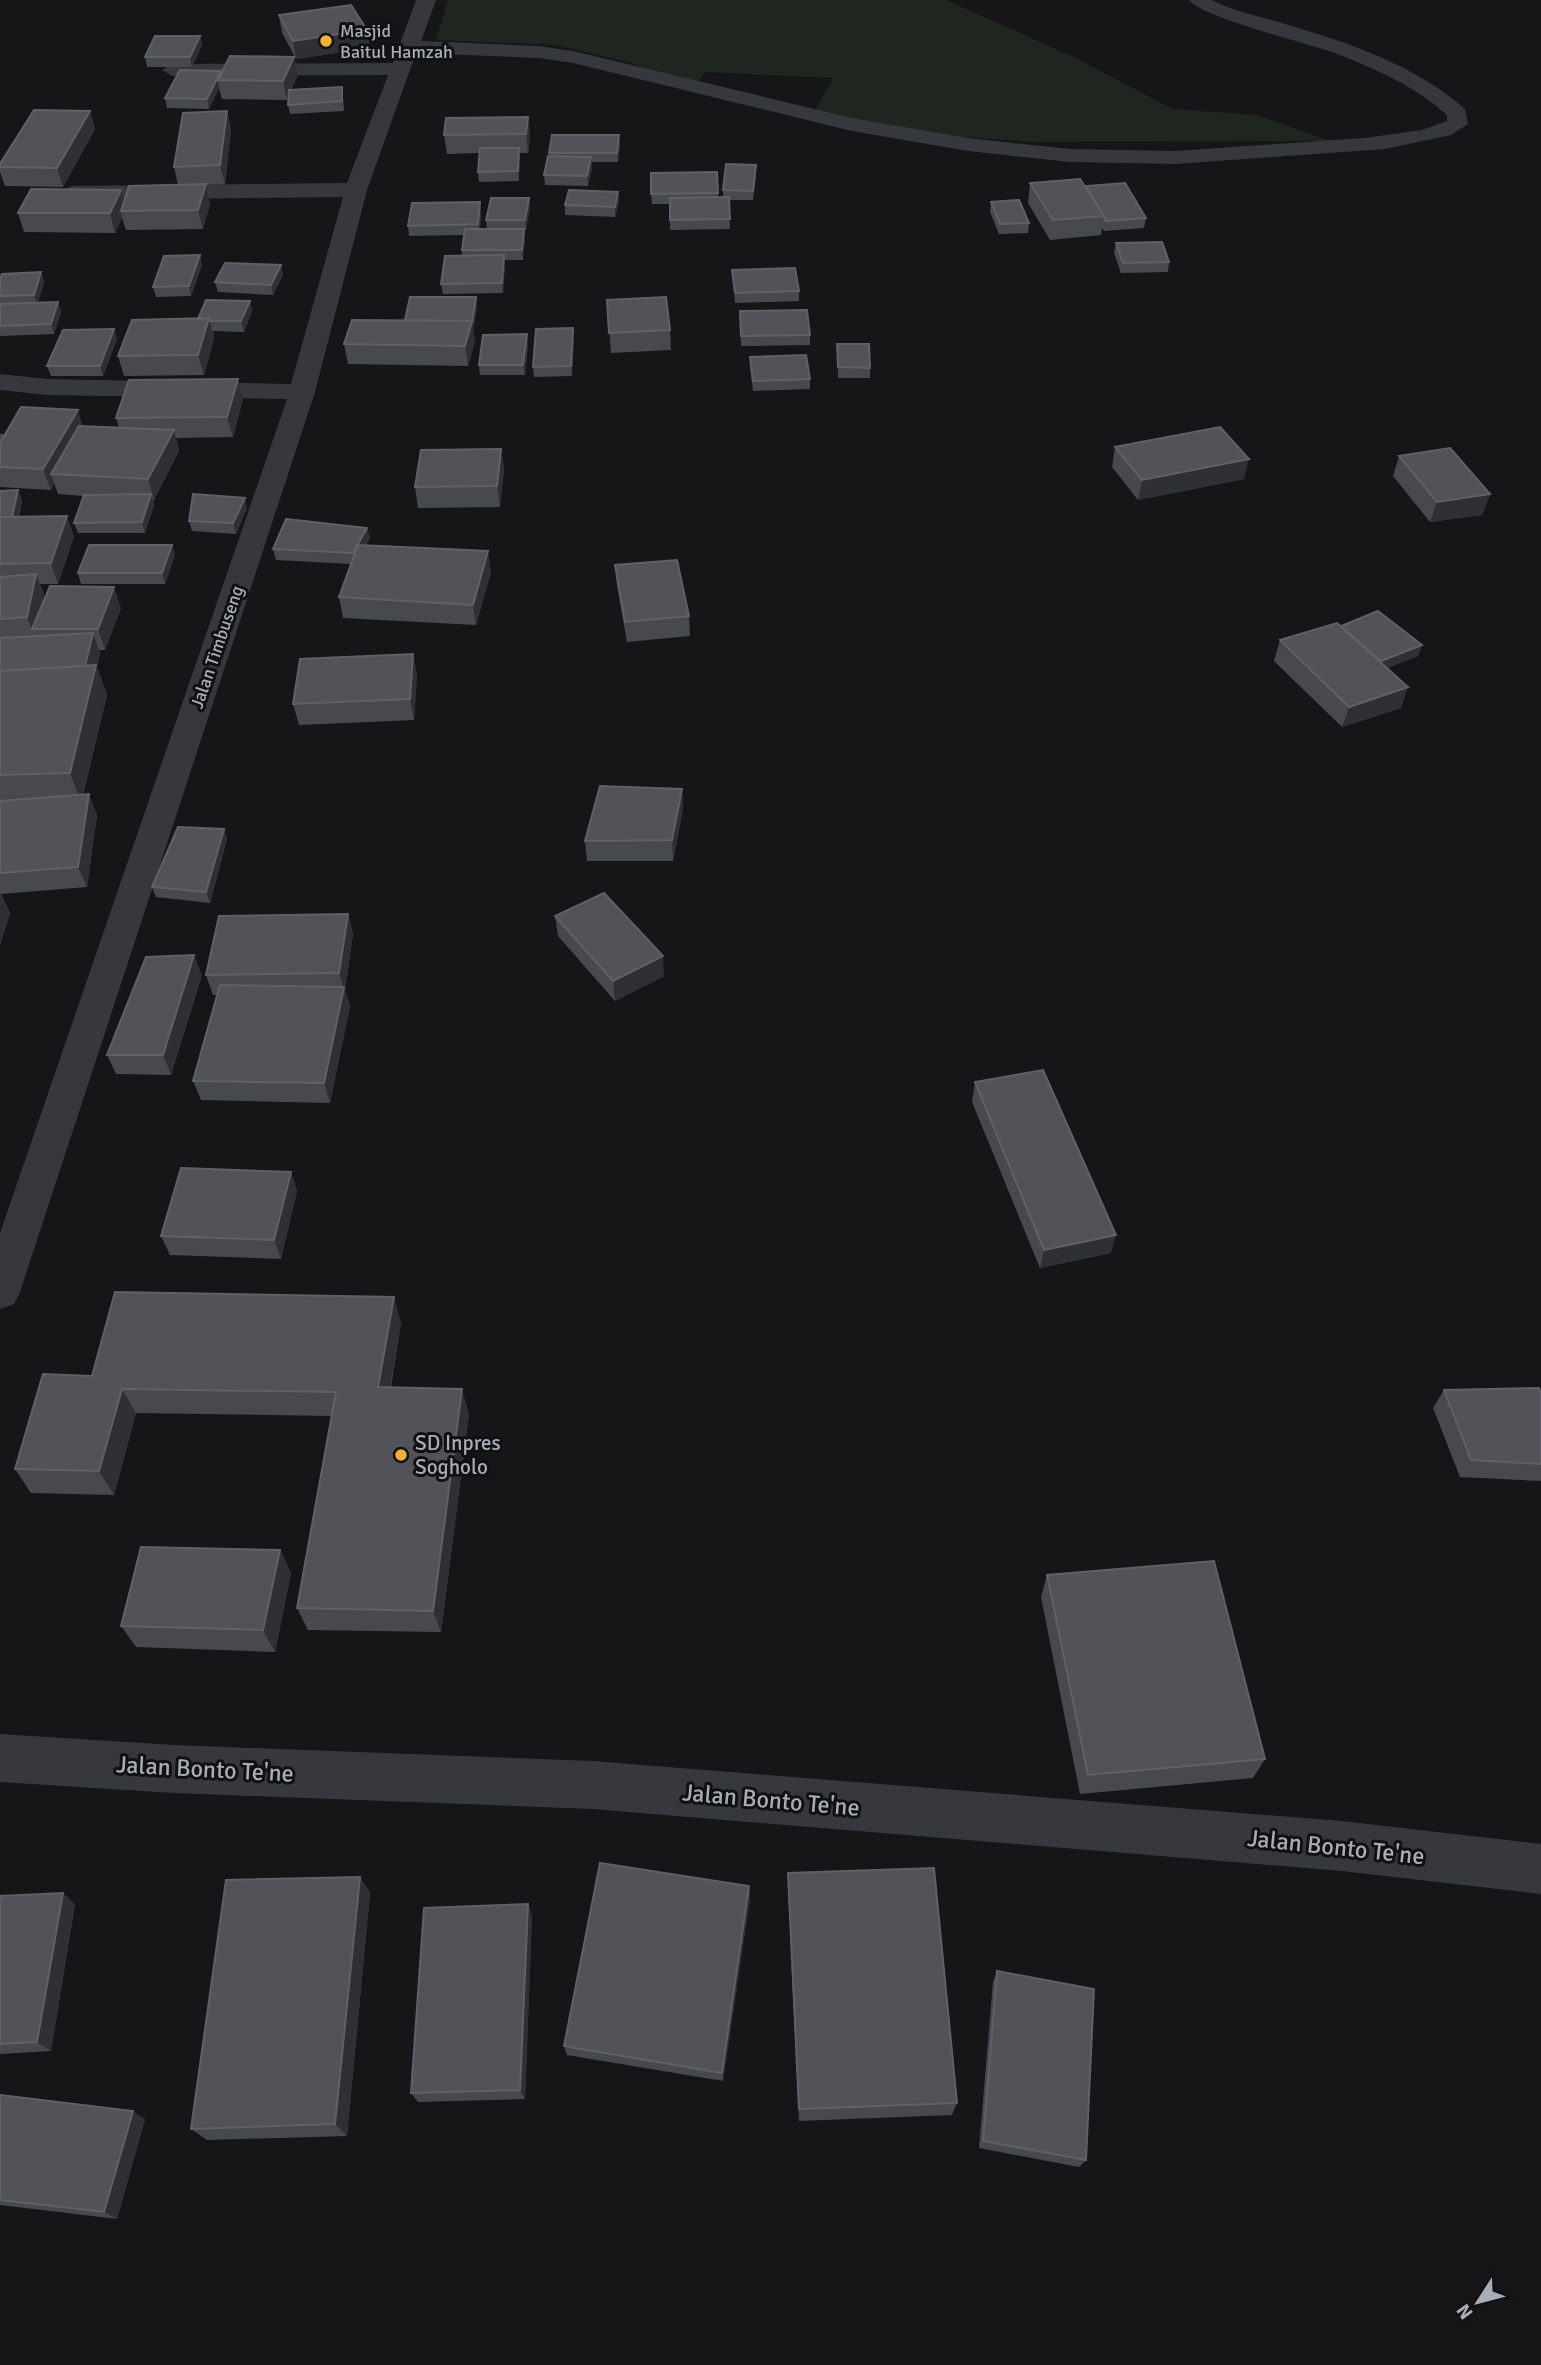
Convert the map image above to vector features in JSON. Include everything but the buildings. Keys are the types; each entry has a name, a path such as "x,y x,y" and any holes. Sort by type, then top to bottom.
{"street":[{"name":"Jalan Timbuseng","path":"0,1292 302,392 356,190 426,0"},
{"path":"172,70 539,52 573,57 891,132 1000,149 1099,158 1171,157 1326,146 1427,136 1444,132 1457,124 1458,113 1451,106 1402,77 1337,49 1218,10 1199,0"},
{"path":"61,193 356,190"},
{"path":"0,382 47,387 302,392"},
{"name":"Jalan Bonto Te'ne","path":"0,1758 174,1769 593,1785 1342,1846 1541,1869"}],"shaded area":[{"path":"448,0 946,0 1074,57 1173,109 1258,115 1329,141 1030,142 872,130 813,114 833,78 705,72 692,89 632,63 555,45 436,40"}],"place":[{"name":"Masjid Baitul Hamzah","path":"326,41"},
{"name":"SD Inpres Sogholo","path":"401,1455"}]}
